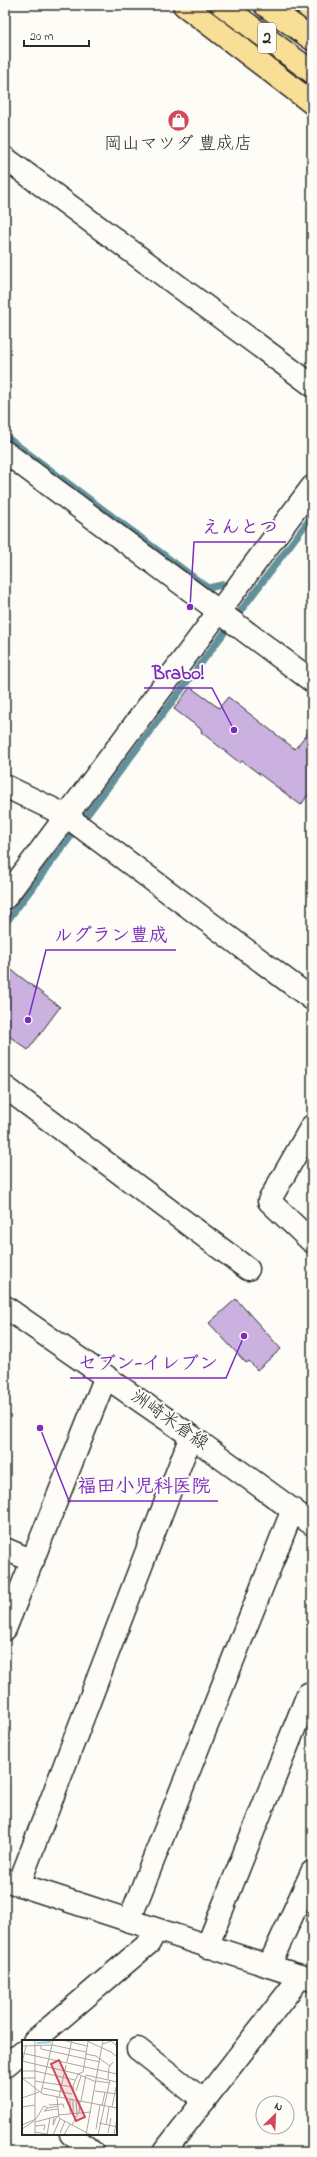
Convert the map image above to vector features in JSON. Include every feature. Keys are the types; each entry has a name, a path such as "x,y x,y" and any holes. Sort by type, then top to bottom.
{"highway":[{"path":"184,5 312,103"},
{"name":"2","path":"222,5 312,72"},
{"name":"2","path":"265,5 312,39"},
{"path":"306,5 312,10"}],"street":[{"path":"5,158 312,385"},
{"path":"5,452 230,607 312,681"},
{"path":"5,898 75,822 230,607 312,487"},
{"path":"5,786 75,822 312,999"},
{"path":"5,1087 248,1268"},
{"path":"311,1241 269,1201 312,1126"},
{"name":"洲崎米倉線","path":"5,1307 191,1436 312,1524"},
{"path":"5,1629 34,1561 106,1376"},
{"path":"164,2152 204,2101 307,1978 207,1947 12,1882 191,1436"},
{"path":"129,1921 292,1509"},
{"path":"5,1549 34,1561"},
{"path":"207,1947 308,1694 312,1695"},
{"path":"269,1966 312,1872"},
{"path":"35,2040 149,1943 156,1930"},
{"path":"138,2049 204,2101"},
{"path":"5,2066 22,2052"},
{"path":"72,2135 92,2152"}],"building":[{"path":"190,687 219,708 228,697 295,749 312,727 312,789 301,805 242,761 240,763 201,732 202,730 174,709"},
{"path":"5,965 60,1007 28,1050 5,1033"},
{"path":"236,1299 281,1349 257,1370 249,1361 246,1363 209,1323"}],"waterway":[{"path":"5,436 208,588 226,584 233,590"},
{"path":"5,924 312,516"}],"place":[{"name":"岡山マツダ 豊成店","path":"178,120"},
{"name":"えんとつ","path":"190,607"},
{"name":"Brabo!","path":"234,730"},
{"name":"ルグラン豊成","path":"28,1020"},
{"name":"セブン-イレブン","path":"244,1336"},
{"name":"福田小児科医院","path":"40,1428"}]}
